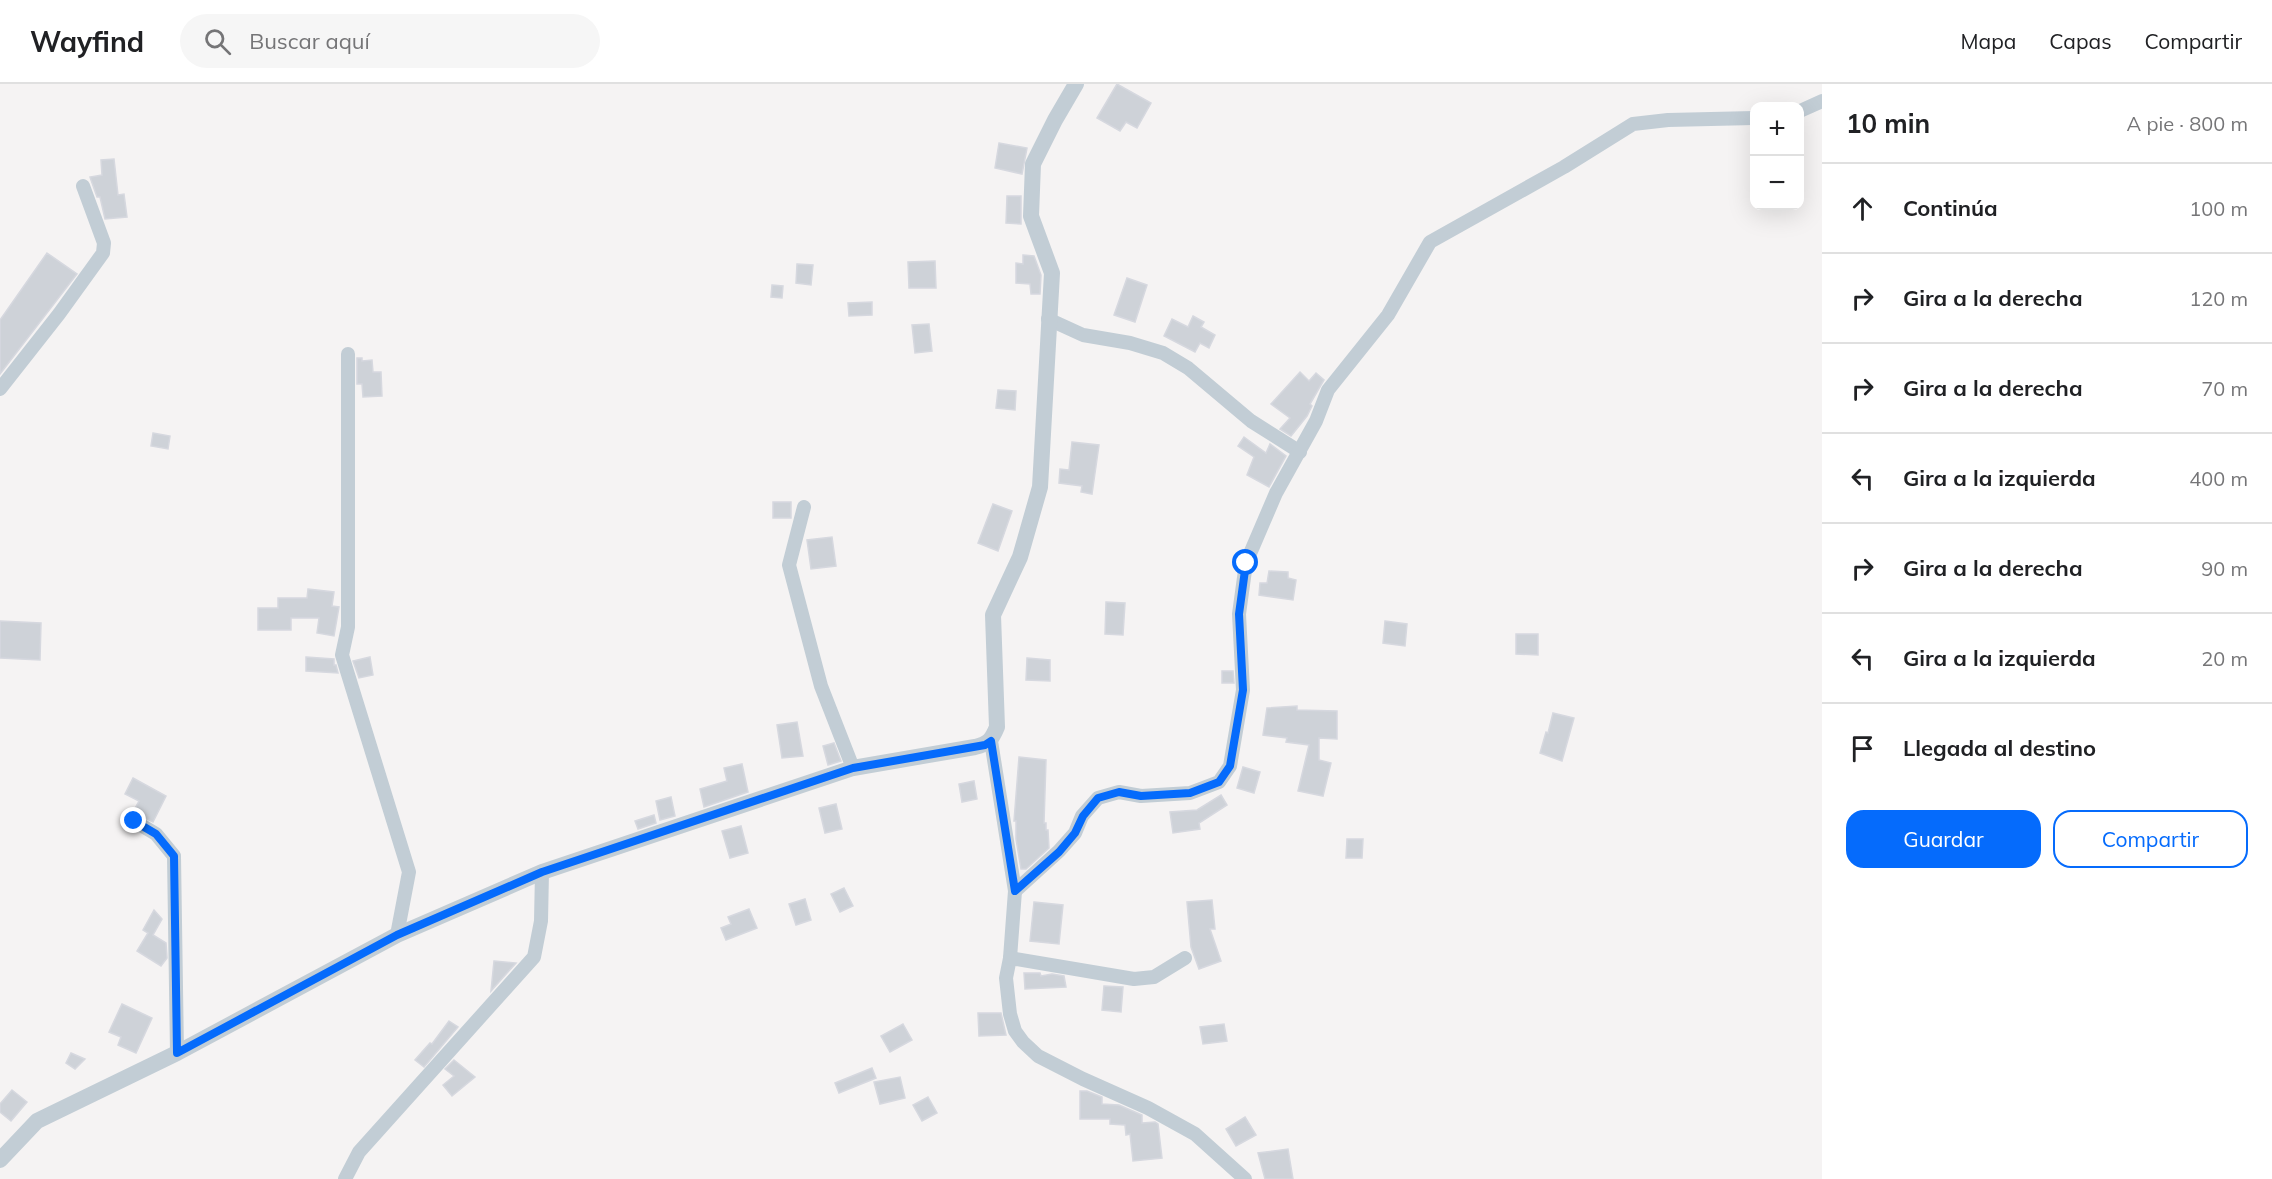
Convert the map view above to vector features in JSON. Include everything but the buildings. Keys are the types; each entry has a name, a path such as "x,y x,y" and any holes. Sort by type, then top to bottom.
{"street":[{"path":"1076,84 1032,164 1031,216 1052,273 1040,487 1020,557 993,615 997,727 991,741 1015,891 1010,958 1006,978 1010,1014 1015,1031 1038,1056 1148,1108 1195,1134 1245,1179"},
{"path":"1804,109 1822,101"},
{"path":"1015,891 1059,852 1075,833 1083,816 1098,798 1119,792 1141,796 1190,793 1219,782 1230,766 1243,690 1239,614 1246,563 1276,493 1316,422 1328,390 1388,315 1430,242 1564,167 1632,124 1668,120 1750,118"},
{"path":"0,389 59,315 103,253 104,243 83,186"},
{"path":"1048,319 1083,335 1130,343 1163,353 1188,368 1251,421 1300,452"},
{"path":"348,354 348,627 342,655 410,872 397,935"},
{"path":"804,507 789,564 821,686 853,768"},
{"path":"0,1160 37,1121 177,1053 397,935 542,872 853,768 985,745 991,741"},
{"path":"134,821 156,834 174,856 177,1053"},
{"path":"345,1179 359,1152 534,957 541,921 542,872"},
{"path":"1010,958 1134,979 1154,977 1185,958"}],"route":[{"path":"134,821 156,834 174,856 177,1053 397,935 542,872 853,768 985,745 991,741 1015,891 1059,852 1075,833 1083,816 1098,798 1119,792 1141,796 1190,793 1219,782 1230,766 1243,690 1239,614 1246,563"}]}
